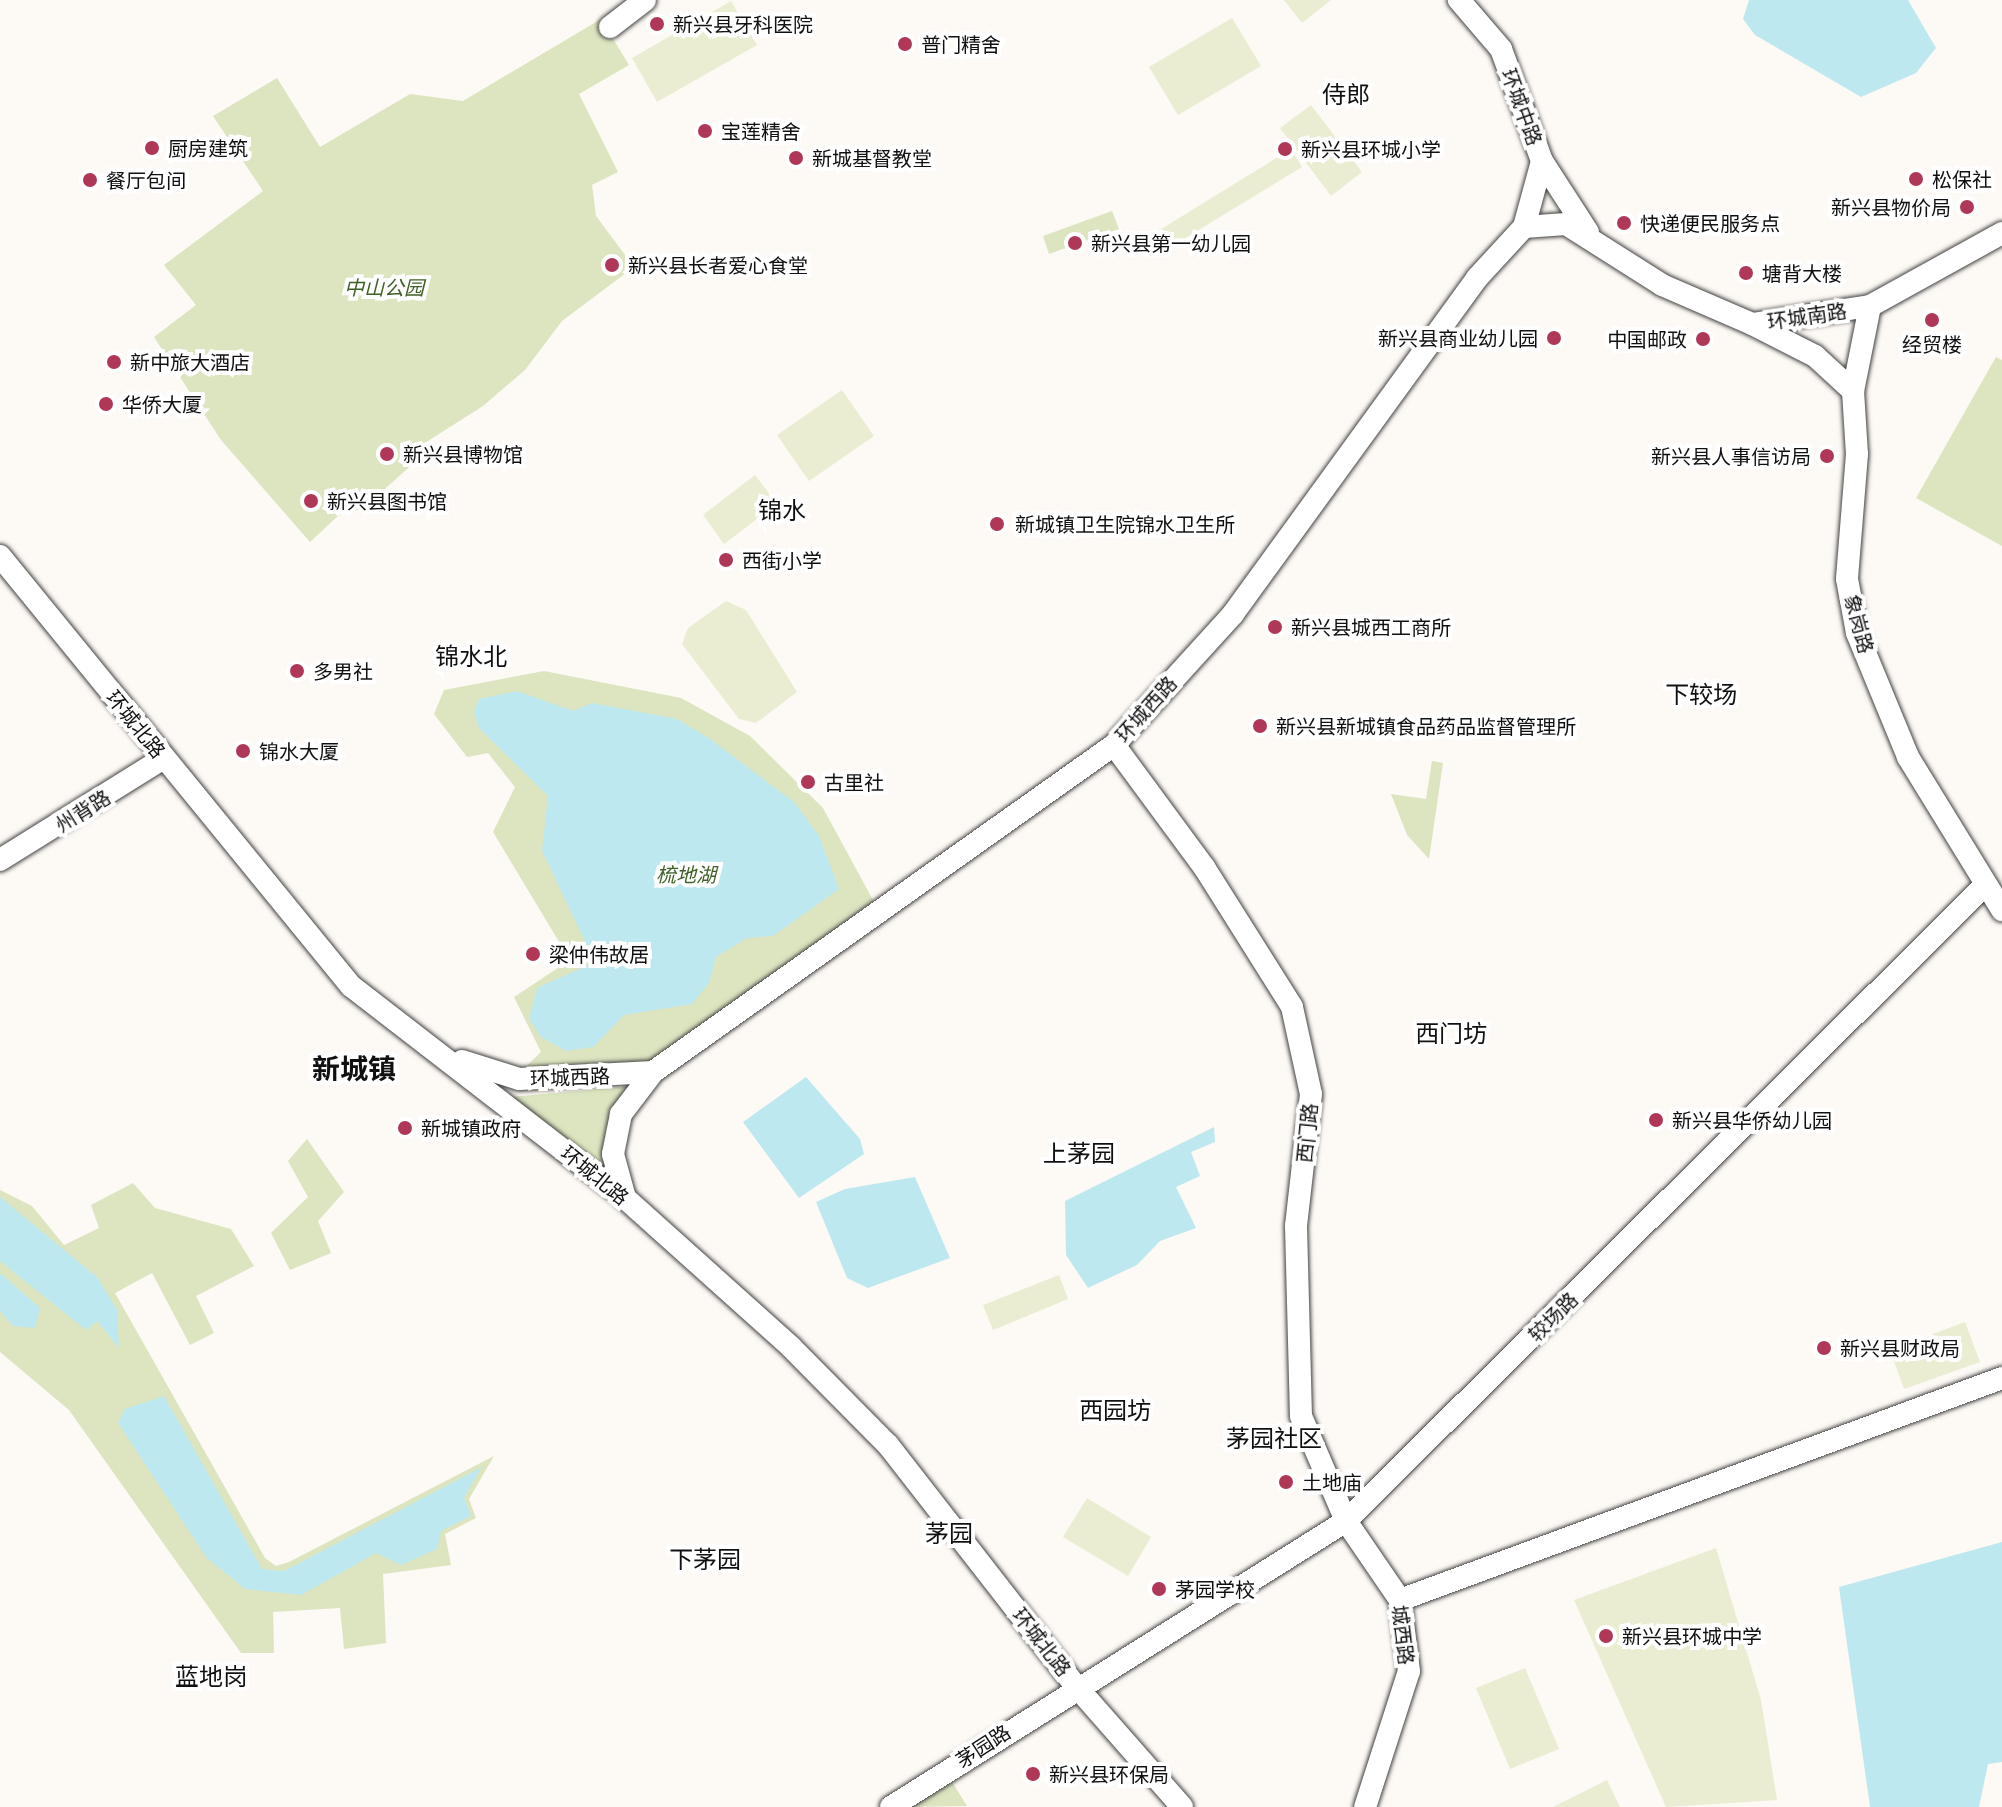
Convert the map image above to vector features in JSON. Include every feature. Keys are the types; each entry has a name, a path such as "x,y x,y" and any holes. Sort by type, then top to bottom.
{"street":[{"path":"610,27 645,0"},
{"name":"环城中路","path":"1459,0 1501,49 1542,161 1524,227"},
{"path":"1542,161 1591,236"},
{"name":"环城南路","path":"1524,227 1566,224 1591,236 1662,285 1752,324 1870,306 2002,233"},
{"name":"环城西路","path":"625,1198 613,1154 621,1114 653,1072 1114,745 1233,614 1477,278 1524,227"},
{"name":"象岗路","path":"1870,306 1853,391 1857,454 1847,579 1857,633 1908,757 1983,887 2002,910"},
{"path":"1752,324 1815,356 1853,391"},
{"name":"环城北路","path":"0,556 351,986 442,1053 625,1198 888,1445 1075,1685 1182,1807"},
{"name":"西门路","path":"1114,745 1204,867 1292,1007 1311,1094 1296,1226 1301,1416 1346,1521"},
{"name":"州背路","path":"0,860 164,758"},
{"name":"较场路","path":"1075,1685 1346,1521 1983,887"},
{"name":"环城西路","path":"442,1053 519,1079 653,1072"},
{"path":"1400,1600 2002,1378"},
{"name":"城西路","path":"1346,1521 1400,1600 1409,1671 1365,1807"},
{"name":"茅园路","path":"891,1807 1075,1685"}],"green space":[{"path":"1284,0 1331,0 1302,23"},
{"path":"731,1 757,45 657,102 632,58"},
{"path":"1232,18 1261,66 1178,115 1149,67"},
{"name":"中山公园","path":"601,19 629,65 579,94 618,172 592,185 596,216 634,267 562,321 525,370 483,406 420,446 414,463 362,509 340,514 310,542 221,440 154,337 196,305 164,265 263,191 213,116 277,78 320,147 410,94 463,101"},
{"path":"1311,105 1362,172 1331,196 1280,128"},
{"path":"1291,149 1302,167 1169,248 1158,231"},
{"path":"1112,211 1119,229 1049,254 1043,236"},
{"path":"1996,357 2002,360 2002,546 1916,498"},
{"path":"842,390 874,436 809,481 777,435"},
{"path":"755,475 777,504 724,544 703,515"},
{"path":"726,601 746,610 797,692 756,723 739,719 682,644 688,628"},
{"name":"梳地湖","path":"544,671 681,698 750,736 823,808 880,913 653,1072 517,1075 541,1052 514,997 570,960 493,832 515,787 488,753 467,757 434,714 444,690"},
{"path":"1432,761 1443,763 1429,859 1407,835 1391,794 1426,799"},
{"path":"632,1086 605,1130 609,1175 500,1098"},
{"path":"307,1139 344,1192 318,1221 331,1253 290,1270 271,1233 308,1197 288,1161"},
{"path":"133,1183 155,1208 231,1229 254,1266 196,1296 214,1333 190,1345 152,1273 115,1293 265,1558 276,1566 289,1562 494,1456 469,1499 476,1518 445,1534 451,1565 383,1574 386,1643 344,1649 340,1608 273,1612 274,1653 241,1653 69,1410 0,1352 0,1190 32,1206 64,1245 99,1228 91,1205"},
{"path":"1059,1275 1068,1299 993,1330 983,1305"},
{"path":"1965,1322 1980,1362 1904,1389 1890,1350"},
{"path":"1087,1498 1151,1537 1128,1576 1063,1537"},
{"path":"1716,1548 1761,1700 1777,1800 1666,1807 1574,1600"},
{"path":"1525,1668 1559,1749 1510,1769 1476,1688"},
{"path":"951,1780 967,1806 907,1807"},
{"path":"1607,1780 1620,1807 1553,1807"}],"water":[{"path":"1749,0 1908,0 1936,48 1916,73 1861,97 1755,35 1743,19"},
{"name":"梳地湖","path":"517,691 573,711 592,703 677,719 710,739 795,803 819,836 839,889 773,936 747,938 716,957 709,983 692,1004 624,1015 593,1047 566,1051 541,1037 529,1019 537,988 595,962 542,851 548,796 479,728 474,712 479,699"},
{"path":"806,1077 860,1139 864,1154 799,1198 743,1122"},
{"path":"1214,1127 1215,1142 1191,1152 1200,1176 1176,1187 1196,1228 1160,1241 1137,1265 1088,1288 1066,1255 1065,1201"},
{"path":"915,1177 950,1258 868,1288 847,1278 816,1202 845,1189"},
{"path":"0,1197 98,1278 117,1310 119,1348 97,1321 86,1330 0,1261"},
{"path":"0,1273 40,1308 35,1328 13,1326 0,1311"},
{"path":"164,1396 262,1569 284,1571 482,1467 464,1497 471,1516 441,1531 437,1549 401,1565 376,1553 301,1595 245,1589 207,1558 118,1423 125,1409"},
{"path":"2002,1542 2002,1762 1988,1764 1979,1807 1870,1807 1839,1587"}],"place":[{"name":"新兴县牙科医院","path":"657,24"},
{"name":"普门精舍","path":"905,44"},
{"name":"宝莲精舍","path":"705,131"},
{"name":"厨房建筑","path":"152,148"},
{"name":"新兴县环城小学","path":"1285,149"},
{"name":"新城基督教堂","path":"796,158"},
{"name":"松保社","path":"1916,179"},
{"name":"餐厅包间","path":"90,180"},
{"name":"新兴县物价局","path":"1967,207"},
{"name":"快递便民服务点","path":"1624,223"},
{"name":"新兴县第一幼儿园","path":"1075,243"},
{"name":"新兴县长者爱心食堂","path":"612,265"},
{"name":"塘背大楼","path":"1746,273"},
{"name":"经贸楼","path":"1932,320"},
{"name":"新兴县商业幼儿园","path":"1554,338"},
{"name":"中国邮政","path":"1703,339"},
{"name":"新中旅大酒店","path":"114,362"},
{"name":"华侨大厦","path":"106,404"},
{"name":"新兴县博物馆","path":"387,454"},
{"name":"新兴县人事信访局","path":"1827,456"},
{"name":"新兴县图书馆","path":"311,501"},
{"name":"新城镇卫生院锦水卫生所","path":"997,524"},
{"name":"西街小学","path":"726,560"},
{"name":"新兴县城西工商所","path":"1275,627"},
{"name":"多男社","path":"297,671"},
{"name":"新兴县新城镇食品药品监督管理所","path":"1260,726"},
{"name":"锦水大厦","path":"243,751"},
{"name":"古里社","path":"808,782"},
{"name":"梁仲伟故居","path":"533,954"},
{"name":"新兴县华侨幼儿园","path":"1656,1120"},
{"name":"新城镇政府","path":"405,1128"},
{"name":"新兴县财政局","path":"1824,1348"},
{"name":"土地庙","path":"1286,1482"},
{"name":"茅园学校","path":"1159,1589"},
{"name":"新兴县环城中学","path":"1606,1636"},
{"name":"新兴县环保局","path":"1033,1774"}],"district":[{"name":"侍郎","path":"1346,95"},
{"name":"锦水","path":"782,511"},
{"name":"锦水北","path":"471,657"},
{"name":"下较场","path":"1701,695"},
{"name":"西门坊","path":"1451,1034"},
{"name":"新城镇","path":"354,1069"},
{"name":"上茅园","path":"1079,1154"},
{"name":"西园坊","path":"1115,1411"},
{"name":"茅园社区","path":"1274,1439"},
{"name":"茅园","path":"949,1534"},
{"name":"下茅园","path":"705,1560"},
{"name":"蓝地岗","path":"211,1677"}]}
